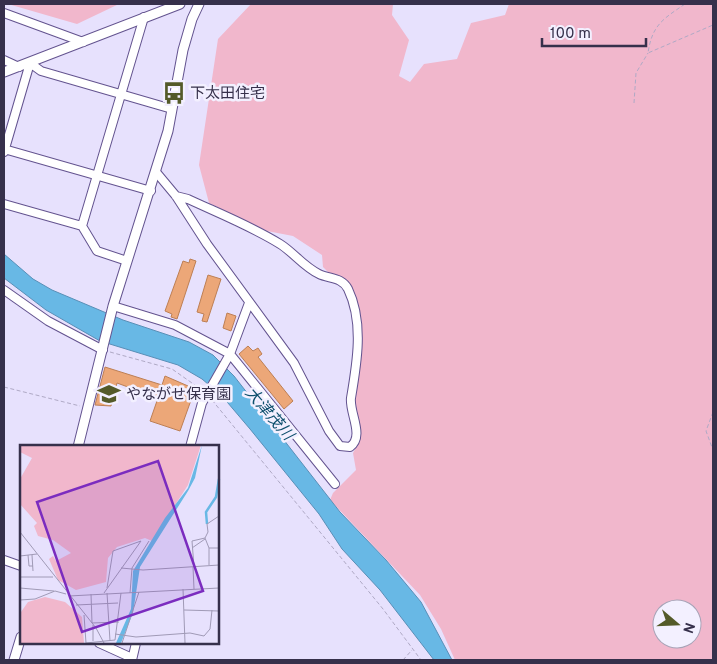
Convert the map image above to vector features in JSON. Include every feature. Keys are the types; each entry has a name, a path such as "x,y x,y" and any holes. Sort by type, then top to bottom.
{"street":[{"path":"4,72 180,4"},
{"path":"78,445 104,350 113,306 151,191 172,109 183,50 198,4"},
{"path":"4,14 83,42"},
{"path":"82,226 144,17"},
{"path":"4,60 19,67"},
{"path":"30,63 41,71 172,109"},
{"path":"30,63 4,150 151,191"},
{"path":"156,172 176,196 249,303 294,363 329,431 340,446 350,447 355,444 357,436 350,404 356,374 358,336 348,289 341,281 319,274 280,244 188,199 176,196"},
{"path":"4,204 82,226 97,251 127,261"},
{"path":"4,290 48,320 104,350"},
{"path":"190,445 202,403 230,354 249,303"},
{"path":"113,306 175,325 230,354 334,484"},
{"path":"4,560 20,566"},
{"path":"14,660 20,640"},
{"path":"101,644 132,659 136,644"}],"path":[{"path":"634,103 636,73 648,53 650,34 666,16 685,4"},
{"path":"648,53 713,25"},
{"path":"104,350 172,369 192,381 208,395 229,418 422,660"},
{"path":"4,387 35,393 88,408"},
{"path":"713,412 706,430 713,450"},
{"path":"403,660 413,649"}],"shaded area":[{"path":"8,4 119,4 77,24"},
{"path":"251,4 393,4 392,15 409,40 399,76 410,82 424,64 457,59 471,23 505,15 509,4 713,4 713,660 455,660 441,629 420,595 330,500 333,493 356,470 353,453 360,440 354,410 362,342 362,326 360,310 354,296 345,283 339,283 323,267 322,255 293,236 267,231 209,203 199,165 218,39"}],"water":[{"path":"4,254 33,279 52,290 123,320 189,342 213,355 234,376 340,512 386,560 421,602 452,660 434,660 380,590 342,549 319,514 222,396 202,379 178,365 100,341 46,310 4,278"}],"building":[{"path":"190,259 196,261 177,319 171,317 172,314 165,311 183,261 189,263"},
{"path":"208,275 221,279 207,322 202,321 204,314 197,312"},
{"path":"227,313 236,316 231,331 223,328"},
{"path":"248,346 253,351 258,348 262,354 258,357 293,401 284,409 239,354"},
{"path":"105,367 162,385 165,376 195,389 180,431 150,421 158,398 117,383 111,406 95,405"}],"place":[{"name":"下太田住宅","path":"174,93"},
{"name":"やながせ保育園","path":"109,394"}],"water label":[{"name":"大津茂川","path":"270,413"}]}
